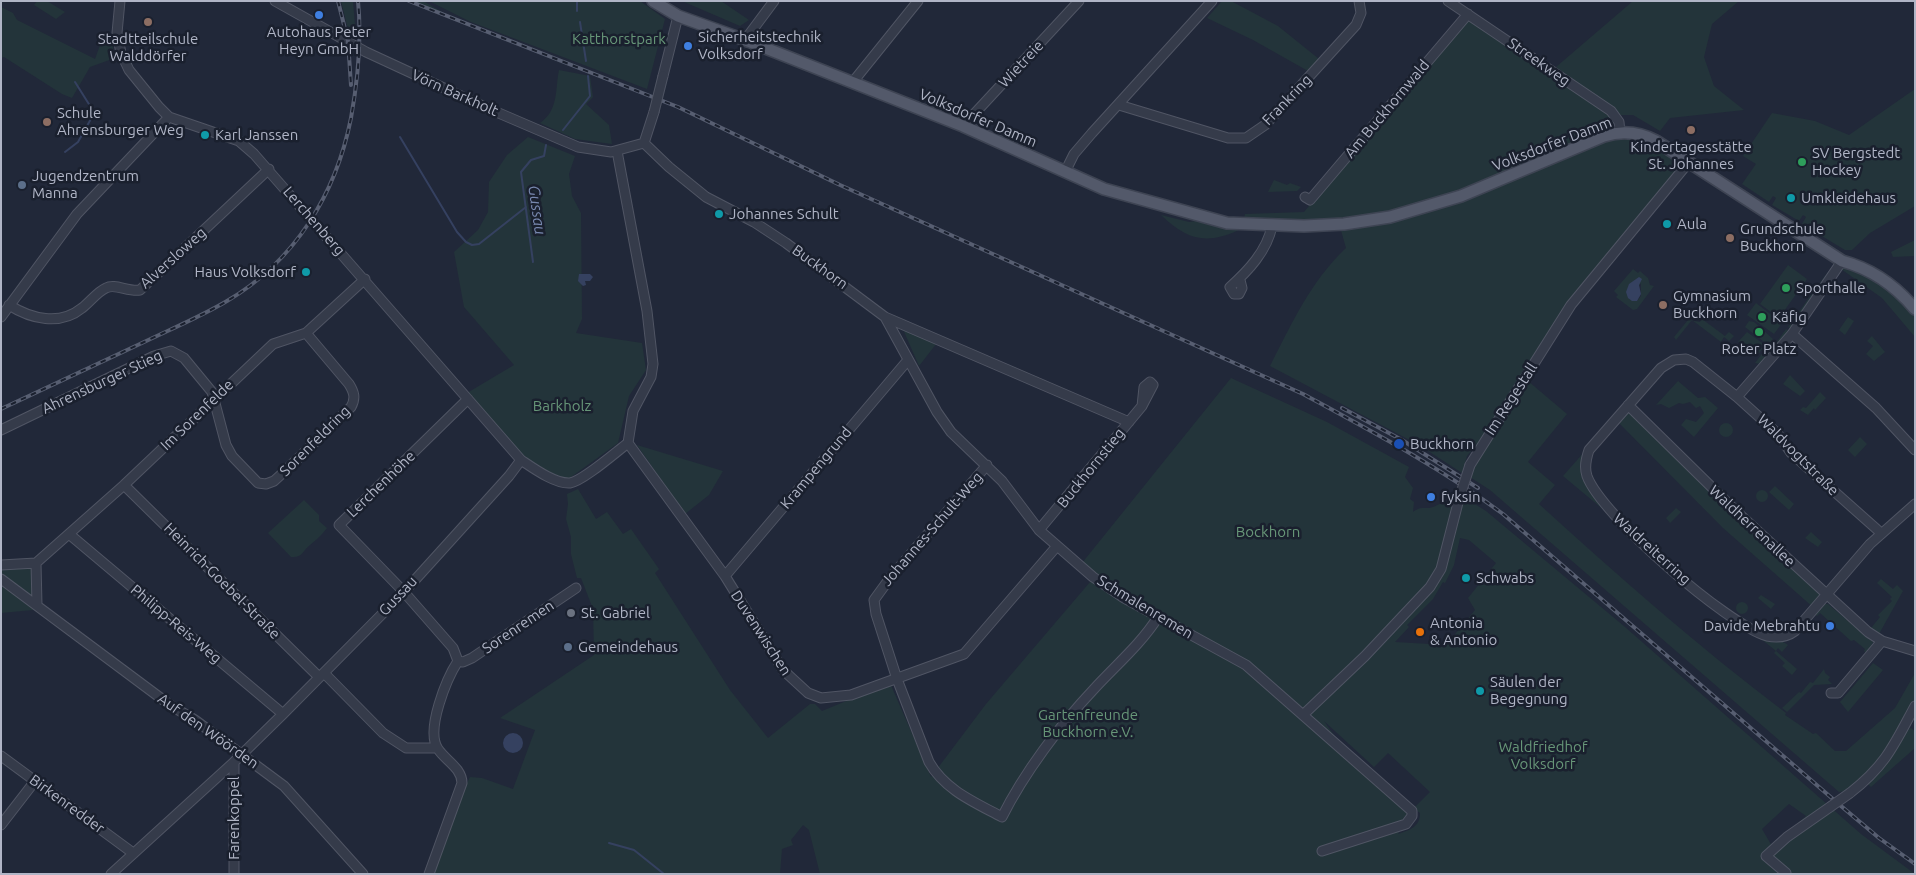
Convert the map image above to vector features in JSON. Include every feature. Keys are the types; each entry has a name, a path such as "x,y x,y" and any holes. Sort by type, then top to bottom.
{"main road":[{"name":"Volksdorfer Damm","path":"653,1 678,16 745,40 963,126 1104,189 1227,223 1272,226 1344,224 1415,211 1461,196 1599,138 1620,132 1646,136 1842,261 1859,265 1887,281 1915,309"}],"street":[{"path":"1,317 77,214 169,118 129,70 121,53 116,33 120,1"},
{"name":"Vörn Barkholt","path":"275,1 366,52 487,108 578,146 604,152 617,151 644,143"},
{"path":"745,40 774,1"},
{"path":"852,83 918,1"},
{"name":"Wietreie","path":"963,126 1079,1"},
{"path":"1066,172 1074,154 1212,1"},
{"name":"Frankring","path":"1119,105 1228,138 1246,138 1265,125 1356,25 1361,13 1359,1"},
{"name":"Streekweg","path":"1448,1 1611,111 1619,122 1620,132"},
{"name":"Am Buckhornwald","path":"1305,197 1310,200 1468,14"},
{"path":"644,143 664,76 678,16"},
{"name":"Lerchenberg","path":"169,118 239,141 269,169 521,460"},
{"name":"Buckhorn","path":"644,143 669,167 706,197 754,222 786,243 885,316 1129,422"},
{"path":"521,460 563,482 572,483 628,443 633,411 651,377 654,367 647,310 617,151"},
{"name":"Im Regestall","path":"1304,714 1365,656 1430,587 1441,569 1470,465 1571,304 1689,162"},
{"name":"Alversloweg","path":"10,305 30,316 55,319 81,310 105,288 112,286 130,292 140,290 269,169"},
{"path":"1240,280 1269,240 1272,226"},
{"path":"1737,397 1792,334 1842,261"},
{"name":"Im Sorenfelde","path":"36,563 124,484 273,344 306,333 365,279"},
{"name":"Schmalenremen","path":"885,316 937,412 951,432 987,465 1039,530 1093,577 1158,617 1246,665 1412,810 1412,816 1406,824 1322,851"},
{"name":"Sorenfeldring","path":"215,398 229,452 258,483 266,484 274,481 352,407 354,401 353,391 349,384 306,333"},
{"path":"1792,334 1876,408 1915,450"},
{"name":"Ahrensburger Stieg","path":"1,430 154,356 171,351 184,358 203,379 215,398"},
{"name":"Waldreiterring","path":"1737,397 1695,364 1679,359 1664,364 1589,450 1586,463 1589,481 1607,508 1629,532 1717,606 1753,630 1768,636 1780,637 1795,631 1881,533 1915,504"},
{"name":"Krampengrund","path":"725,576 908,360"},
{"name":"Waldvogtstraße","path":"1737,397 1778,434 1791,452 1881,533"},
{"name":"Lerchenhöhe","path":"404,592 339,525 468,400"},
{"name":"Waldherrenallee","path":"1628,405 1737,512 1868,632 1882,640 1915,651"},
{"name":"Buckhornstieg","path":"1039,530 1142,406"},
{"name":"Duvenwischen","path":"628,443 725,576 783,670 808,693 826,698 851,695 964,654 1057,546"},
{"name":"Gussau","path":"111,874 234,762 404,592 509,476 521,460"},
{"name":"Johannes-Schult-Weg","path":"897,678 874,606 876,594 987,465"},
{"name":"Heinrich-Goebel-Straße","path":"124,484 321,675 384,733 406,748 436,748"},
{"name":"Philipp-Reis-Weg","path":"69,534 283,714"},
{"path":"1,565 36,563 37,605"},
{"name":"Auf den Wöörden","path":"1,579 170,705 195,720 284,786 363,874"},
{"name":"Sorenremen","path":"458,661 463,662 472,658 576,588"},
{"path":"404,592 453,648 458,661 451,672 437,712 434,728 436,748 461,774 462,783 429,874"},
{"path":"897,678 929,762 936,774 963,796 1002,817 1022,784 1065,722 1145,635 1158,617"},
{"path":"1831,693 1838,693 1882,640"},
{"path":"1786,873 1766,856 1788,837 1868,778 1888,756 1912,721 1915,706"},
{"name":"Birkenredder","path":"1,756 133,853"},
{"name":"Farenkoppel","path":"234,762 234,874"},
{"path":"1,825 35,781"}],"green space":[{"path":"37,1 47,1 65,12 56,19 34,5"},
{"path":"341,1 353,1 356,37 349,33"},
{"path":"413,1 423,1 444,13 444,15"},
{"name":"Katthorstpark","path":"429,1 640,1 665,19 647,89 471,22"},
{"path":"682,1 721,1 749,20 740,26"},
{"path":"1222,1 1231,1 1278,26 1319,59 1308,71 1253,40 1207,18"},
{"path":"1633,1 1739,1 1712,24 1704,57 1714,86 1744,110 1670,118 1660,131 1633,115 1621,115 1556,67"},
{"path":"1,7 13,13 17,20 95,59 104,34 112,44 115,58 90,67 72,98 62,94 4,57 1,58"},
{"path":"1466,19 1611,115 1613,124 1605,130 1442,199 1354,220 1243,222 1245,214 1304,212"},
{"path":"559,70 590,76 593,97 586,104 609,125 612,144 575,139 540,123 546,118 553,106"},
{"path":"1915,89 1915,206 1870,233 1852,250 1845,250 1802,224 1806,217 1803,215 1799,221 1772,205 1776,198 1773,196 1769,202 1742,184 1756,164 1743,156 1772,113 1815,121 1849,135"},
{"name":"Barkholz","path":"528,137 575,156 569,174 572,196 581,213 582,319 576,333 642,343 646,370 629,396 618,443 567,480 526,461 467,393 514,365 464,307 454,252 478,230 488,212 489,182 507,155"},
{"path":"1625,137 1653,146 1680,164 1680,170 1616,245 1484,436 1467,456 1462,473 1419,445 1270,366 1294,318 1312,288 1346,248 1340,227 1362,225 1609,139"},
{"path":"1274,180 1287,185 1290,183 1301,187 1297,191 1268,192"},
{"path":"1161,215 1189,222 1196,221 1239,230 1217,238 1197,238 1180,230"},
{"path":"1915,240 1915,256 1893,257 1891,252"},
{"path":"1846,264 1885,286 1911,309 1915,317 1915,337 1882,298 1841,269"},
{"name":"Sporthalle","path":"1788,265 1807,279 1779,318 1760,304"},
{"path":"1633,269 1638,273 1640,271 1648,278 1650,285 1654,286 1637,309 1633,310 1616,297 1618,295 1614,291","holes":["1641,283 1641,296 1637,301 1629,299"]},
{"path":"1829,270 1791,328 1788,327"},
{"name":"Käfig","path":"1756,303 1782,323 1774,334 1747,315"},
{"path":"1700,310 1705,314 1702,319 1725,336 1729,332 1734,336 1729,341 1724,337 1721,342 1693,321 1700,322 1701,320 1696,316"},
{"path":"1848,317 1854,321 1845,335 1839,330"},
{"path":"1688,320 1692,321 1676,340 1674,337"},
{"name":"Roter Platz","path":"1749,321 1754,322 1773,339 1768,345 1745,327"},
{"path":"902,327 937,343 919,366"},
{"path":"1786,329 1789,331 1761,364 1755,363 1767,347 1771,350"},
{"path":"1747,332 1765,345 1757,356 1738,342"},
{"path":"1872,336 1885,352 1874,361 1866,354 1873,346 1867,341"},
{"path":"1790,375 1805,391 1800,396 1783,384"},
{"path":"1231,378 1327,422 1409,467 1405,477 1413,488 1410,499 1414,502 1413,512 1433,507 1443,502 1458,501 1463,503 1465,498 1486,511 1625,627 1861,834 1915,874 820,874 809,830 803,825 791,840 793,845 782,849 780,874 432,874 460,797 470,777 482,778 513,789 535,730 500,718 594,655 593,609 581,578 577,578 571,554 571,537 566,519 567,494 578,489 596,519 607,512 623,534 631,529 659,569 655,573 730,690 768,738 810,704 815,704 822,711 890,683 931,777 986,704 1096,575 1082,563","holes":["1460,538 1469,540 1496,563 1468,598 1475,610 1446,645 1395,642 1409,627 1407,625 1433,599 1443,582 1445,583 1454,565","1324,721 1374,767 1388,753 1430,792 1414,808 1420,813 1420,818 1416,825 1398,834 1410,813 1352,761","1789,804 1806,816 1772,846 1762,829"]},
{"path":"1528,381 1567,414 1528,462 1555,485 1539,504 1660,612 1786,713 1785,715 1813,734 1816,733 1835,751 1846,751 1895,708 1915,673 1915,706 1888,756 1848,791 1839,792 1490,490 1470,477 1477,460"},
{"path":"1678,381 1698,398 1705,397 1718,408 1694,437 1681,425 1686,419 1696,422 1704,413 1700,406 1696,408 1690,402 1679,403 1669,408 1661,404 1656,405"},
{"path":"1820,392 1826,398 1815,410 1814,408 1808,415 1800,410 1803,407 1806,408"},
{"path":"1625,408 1822,592 1814,608 1723,528 1615,419"},
{"path":"1726,423 1731,425 1733,430 1731,435 1726,437 1721,435 1719,430 1721,425"},
{"path":"1860,437 1867,444 1855,457 1848,450"},
{"path":"637,445 723,471 709,495 685,514"},
{"path":"1585,451 1586,463 1607,508 1605,511 1563,476"},
{"path":"1775,486 1794,504 1789,510 1769,492"},
{"path":"1762,490 1768,496 1762,502 1756,496"},
{"path":"304,500 319,515 319,521 327,528 300,555 291,557 268,533"},
{"path":"1676,508 1681,512 1670,523 1666,518"},
{"path":"1811,532 1822,542 1818,547 1805,538"},
{"path":"1,569 35,569 38,602 1,575"},
{"path":"1881,579 1893,589 1897,585 1903,591 1879,634 1871,628 1880,617 1878,615 1892,601 1890,599 1892,597 1877,583"},
{"path":"1,582 35,607 33,610 1,613"},
{"path":"1761,595 1775,604 1771,609 1758,598"},
{"path":"1742,602 1748,608 1742,614 1736,608"},
{"path":"1823,604 1828,604 1873,642 1867,654 1864,651 1865,649 1854,640 1851,641 1820,613 1817,616 1814,613"},
{"path":"1755,634 1778,640 1788,645 1782,652 1778,648 1776,651"},
{"path":"1776,651 1797,669 1792,675 1782,666 1785,663 1774,653"},
{"path":"1873,663 1883,670 1848,712 1840,702"},
{"path":"1824,669 1825,673 1830,677 1828,680 1832,684 1814,685 1787,712 1782,708 1799,692 1801,693 1810,682 1813,683"},
{"path":"1911,728 1915,731 1915,748 1871,787 1867,783 1905,731"}],"water":[{"path":"579,274 590,274 593,277 590,281 585,281 586,285 583,286 578,281"},
{"path":"1639,277 1642,279 1639,285 1641,294 1637,301 1632,301 1628,298 1626,292 1629,284"},
{"path":"513,733 520,736 523,743 520,750 513,753 506,750 503,743 506,736"}],"waterway":[{"name":"Gussau","path":"577,1 577,11"},
{"name":"Gussau","path":"580,22 586,61"},
{"name":"Gussau","path":"563,130 590,96 588,76"},
{"path":"65,152 78,142 92,117 92,109 75,82"},
{"path":"400,137 457,232 466,242 472,245 479,244 526,207"},
{"name":"Gussau","path":"533,262 521,172 531,160 544,156 546,145"},
{"path":"609,843 634,850 664,874"}],"railway":[{"path":"338,1 348,41 351,85"},
{"path":"1,409 217,307 251,285 292,246 309,223 323,199 335,173 344,146 351,118 357,74 360,31 358,1"},
{"path":"409,1 678,107 840,185 1303,394 1405,451 1455,481 1503,514 1841,806 1879,838 1915,864"},
{"path":"1342,408 1402,440 1478,488"}],"place":[{"name":"Autohaus Peter Heyn GmbH","path":"319,15"},
{"name":"Stadtteilschule Walddörfer","path":"148,22"},
{"name":"Sicherheitstechnik Volksdorf","path":"688,46"},
{"name":"Schule Ahrensburger Weg","path":"47,122"},
{"name":"Kindertagesstätte St. Johannes","path":"1691,130"},
{"name":"Karl Janssen","path":"205,135"},
{"name":"SV Bergstedt Hockey","path":"1802,162"},
{"name":"Jugendzentrum Manna","path":"22,185"},
{"name":"Umkleidehaus","path":"1791,198"},
{"name":"Johannes Schult","path":"719,214"},
{"name":"Aula","path":"1667,224"},
{"name":"Grundschule Buckhorn","path":"1730,238"},
{"name":"Haus Volksdorf","path":"306,272"},
{"name":"Sporthalle","path":"1786,288"},
{"name":"Gymnasium Buckhorn","path":"1663,305"},
{"name":"Käfig","path":"1762,317"},
{"name":"Roter Platz","path":"1759,332"},
{"name":"Buckhorn","path":"1399,444"},
{"name":"fyksin","path":"1431,497"},
{"name":"Schwabs","path":"1466,578"},
{"name":"St. Gabriel","path":"571,613"},
{"name":"Davide Mebrahtu","path":"1830,626"},
{"name":"Antonia & Antonio","path":"1420,632"},
{"name":"Gemeindehaus","path":"568,647"},
{"name":"Säulen der Begegnung","path":"1480,691"}],"park label":[{"name":"Bockhorn","path":"1268,532"},
{"name":"Gartenfreunde Buckhorn e.V.","path":"1088,724"},
{"name":"Waldfriedhof Volksdorf","path":"1543,756"}]}
